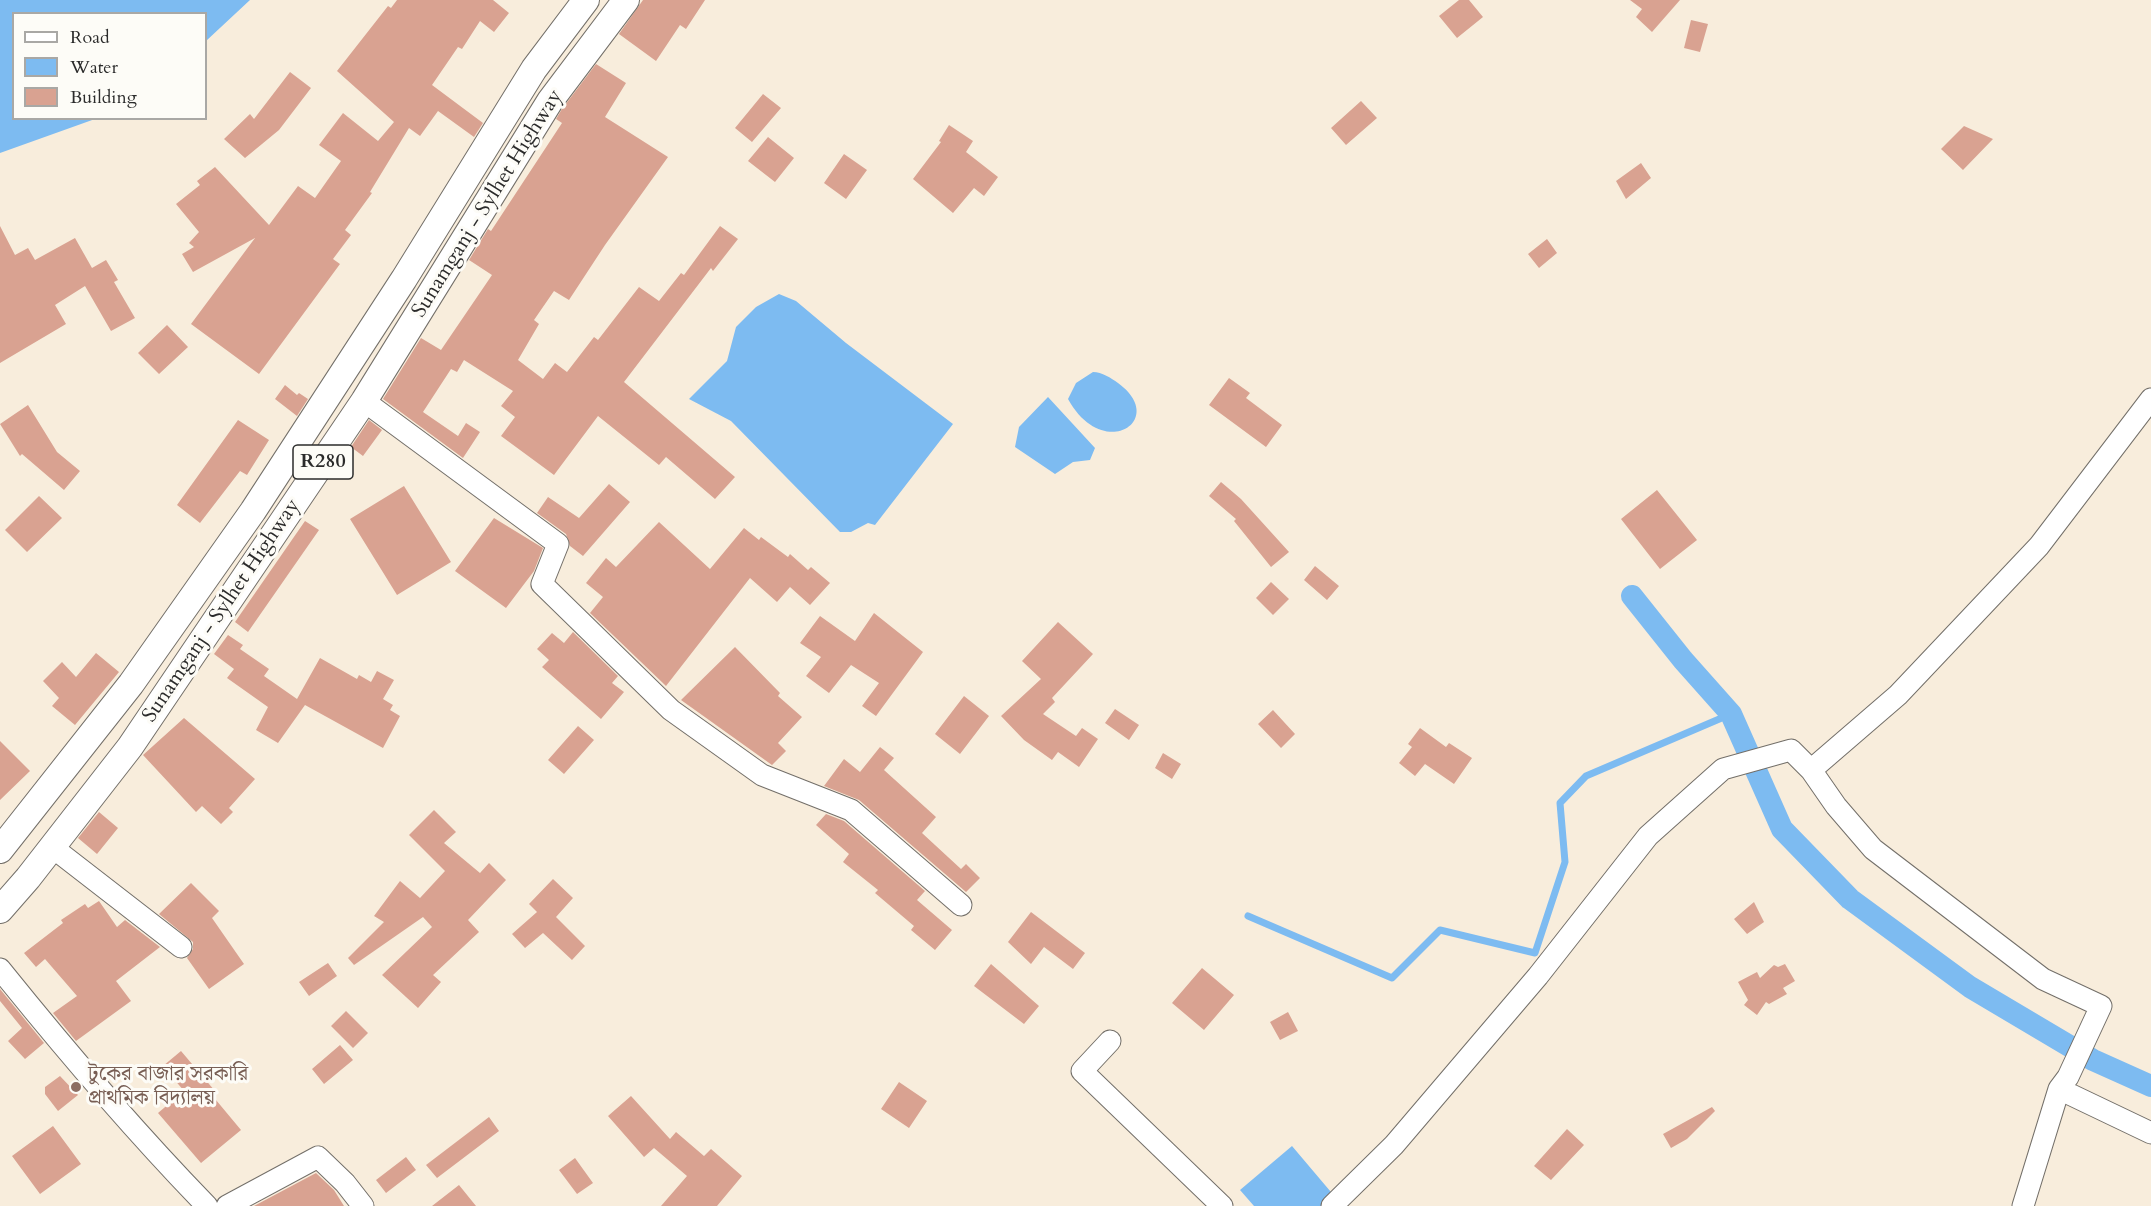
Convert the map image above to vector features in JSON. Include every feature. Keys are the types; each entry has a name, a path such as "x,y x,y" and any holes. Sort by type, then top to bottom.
{"main road":[{"name":"Sunamganj - Sylhet Highway","path":"2,842 131,684 253,511 404,279 534,69 586,0"},
{"name":"Sunamganj - Sylhet Highway","path":"0,910 130,747 364,401 550,101 626,0"}],"street":[{"path":"1811,771 1898,695 2039,546 2151,399"},
{"path":"364,401 558,544 542,584 671,710 762,775 851,810 961,904"},
{"path":"1332,1206 1402,1136 1538,976 1648,836 1723,769 1791,750 1811,771 1836,806 1873,849 2043,979 2101,1006 2063,1083 2023,1206"},
{"path":"52,847 182,947"},
{"path":"0,969 58,1041 163,1161 207,1206"},
{"path":"1110,1041 1082,1071 1222,1206"},
{"path":"2063,1083 2151,1133"},
{"path":"227,1206 318,1157 345,1183 363,1206"}],"water":[{"path":"0,0 250,0 207,40 207,12 12,12 12,120 92,120 0,153"},
{"path":"779,294 796,301 846,343 953,424 875,525 868,523 851,532 840,532 731,421 689,399 727,361 736,327 756,307"},
{"path":"1093,372 1112,379 1132,397 1137,410 1134,421 1125,429 1113,432 1098,429 1082,418 1068,399 1076,383"},
{"path":"1048,397 1095,448 1090,460 1073,462 1055,474 1015,447 1019,427"},
{"path":"1292,1146 1336,1198 1327,1206 1254,1206 1240,1190"}],"building":[{"path":"397,0 493,0 509,13 494,32 480,21 462,49 458,47 432,85 483,123 474,137 438,111 420,136 409,128 370,192 372,193 345,230 351,235 333,259 340,264 259,374 191,324 255,238 193,272 182,254 194,247 189,243 199,232 176,204 200,185 197,181 215,167 269,225 298,186 315,198 341,161 319,145 343,113 378,141 394,122 337,71 388,6 391,8"},
{"path":"643,0 705,0 686,29 680,25 656,61 619,34"},
{"path":"1459,0 1469,0 1483,17 1457,38 1439,16"},
{"path":"1630,0 1680,0 1652,32 1636,17 1642,9"},
{"path":"1691,20 1708,24 1700,52 1684,48"},
{"path":"596,64 626,83 605,117 668,157 569,300 554,291 534,320 539,324 518,360 543,379 555,363 567,372 594,337 598,340 639,287 659,301 681,273 684,275 720,226 738,239 713,271 711,268 624,382 735,477 715,499 666,457 659,465 598,416 554,475 501,436 515,417 501,406 513,391 464,360 457,372 451,369 423,412 458,436 466,423 480,432 463,458 383,399 421,338 441,350 492,275 469,260 488,229 491,231 562,123 556,119 562,109"},
{"path":"290,72 311,88 279,130 245,158 224,139 250,114 254,119"},
{"path":"763,94 781,108 752,142 735,128"},
{"path":"1361,101 1377,118 1346,145 1331,128"},
{"path":"949,125 973,141 966,152 998,177 984,196 974,188 953,213 913,179 941,142 939,141"},
{"path":"1964,126 1993,139 1963,170 1941,149"},
{"path":"768,137 794,158 775,182 748,161"},
{"path":"844,154 867,170 846,199 824,183"},
{"path":"1641,163 1651,178 1626,199 1616,181"},
{"path":"0,226 15,255 28,248 35,260 75,238 92,268 106,260 118,280 114,282 135,318 111,331 85,286 55,305 66,324 0,363"},
{"path":"1547,239 1557,253 1539,268 1528,254"},
{"path":"167,325 188,347 159,374 138,353"},
{"path":"1229,378 1250,393 1246,398 1282,425 1266,447 1209,405"},
{"path":"285,385 297,395 299,393 308,399 297,416 275,399"},
{"path":"28,405 57,452 80,471 64,490 22,454 20,456 0,424"},
{"path":"238,420 269,440 247,475 240,471 200,523 177,505"},
{"path":"369,420 382,430 363,456 351,447"},
{"path":"1221,482 1241,499 1289,552 1271,567 1234,521 1236,519 1209,496"},
{"path":"609,484 630,502 583,556 570,546 566,534 537,513 548,497 579,518"},
{"path":"404,486 451,562 397,595 350,519"},
{"path":"1657,490 1697,540 1660,569 1621,519"},
{"path":"39,496 62,518 27,552 5,530"},
{"path":"494,518 543,548 534,571 506,608 455,571"},
{"path":"305,521 319,530 248,632 235,622"},
{"path":"659,522 710,569 744,528 759,540 761,537 788,557 790,554 808,570 811,567 830,583 810,605 790,587 777,602 750,578 666,686 590,613 603,597 586,583 606,558 616,567"},
{"path":"1315,566 1339,586 1327,600 1304,580"},
{"path":"1271,582 1289,599 1273,615 1256,598"},
{"path":"874,613 923,652 876,716 862,706 879,683 851,665 829,693 806,676 821,657 800,643 820,616 855,641"},
{"path":"1058,622 1093,654 1052,698 1055,702 1043,714 1076,736 1082,728 1098,739 1079,767 1058,752 1052,760 1024,740 1001,716 1041,679 1022,661"},
{"path":"573,632 618,676 612,683 624,692 601,719 542,667 549,660 537,649 552,633 564,643"},
{"path":"228,635 243,645 240,649 269,669 264,676 297,699 320,658 357,679 359,675 371,682 377,671 394,680 383,699 393,705 390,710 400,716 383,748 305,705 278,743 256,730 268,707 227,678 234,669 214,654"},
{"path":"735,647 780,693 778,696 802,717 778,743 786,751 772,765 681,700"},
{"path":"96,653 119,672 75,725 52,706 59,698 43,681 62,662 76,677"},
{"path":"964,696 989,716 960,754 935,734"},
{"path":"1115,709 1139,725 1129,740 1105,723"},
{"path":"1273,710 1295,734 1281,748 1258,724"},
{"path":"184,718 255,779 229,808 233,812 221,824 202,806 196,812 143,755"},
{"path":"578,726 594,740 564,774 548,760"},
{"path":"1420,728 1446,747 1449,743 1472,758 1454,784 1425,764 1415,776 1399,763 1412,747 1408,744"},
{"path":"0,741 30,771 0,800"},
{"path":"880,747 894,758 884,770 936,817 922,833 961,869 966,864 980,878 966,892 859,800 824,786 844,759 860,772"},
{"path":"1163,753 1181,764 1172,779 1155,768"},
{"path":"434,810 456,832 444,843 480,873 489,863 506,880 468,920 479,932 433,975 441,982 418,1008 382,975 432,927 423,917 354,965 348,958 384,922 374,916 400,881 420,898 445,871 409,835"},
{"path":"99,812 118,828 97,854 78,838"},
{"path":"826,814 844,821 925,891 917,900 952,930 935,950 911,930 914,926 875,893 878,890 843,862 849,854 816,825"},
{"path":"553,879 573,898 556,917 585,946 572,960 543,933 525,948 512,934 537,912 529,904"},
{"path":"191,883 219,911 212,918 244,964 209,989 187,958 193,949 193,942 159,914"},
{"path":"99,901 117,927 125,920 160,947 116,981 131,1001 76,1041 53,1013 77,996 45,959 36,967 24,953 63,923 61,920 85,904 88,908"},
{"path":"1754,902 1764,922 1747,934 1734,919"},
{"path":"1031,912 1085,953 1073,969 1044,947 1031,964 1008,942"},
{"path":"328,963 337,976 309,996 299,982"},
{"path":"991,964 1039,1006 1024,1024 974,986"},
{"path":"1785,964 1795,981 1783,988 1787,994 1769,1004 1766,1002 1757,1015 1744,1005 1748,1000 1738,982 1757,972 1760,978 1774,965 1778,967"},
{"path":"1202,968 1234,995 1204,1030 1172,1003"},
{"path":"0,989 44,1043 25,1059 8,1041 22,1028 0,1001"},
{"path":"346,1011 368,1033 353,1048 331,1026"},
{"path":"1288,1012 1298,1031 1280,1040 1270,1022"},
{"path":"340,1045 353,1060 324,1084 312,1069"},
{"path":"181,1051 215,1091 211,1094 241,1130 201,1163 158,1113 184,1091 163,1066"},
{"path":"60,1076 78,1095 58,1111 45,1094 45,1087"},
{"path":"899,1082 927,1101 909,1128 881,1109"},
{"path":"631,1096 670,1139 676,1132 704,1156 711,1149 742,1176 717,1206 661,1206 687,1176 654,1148 644,1157 608,1116"},
{"path":"1712,1107 1715,1111 1687,1139 1671,1148 1663,1134"},
{"path":"489,1117 499,1131 437,1178 426,1165"},
{"path":"53,1126 81,1164 40,1194 12,1156"},
{"path":"1567,1129 1584,1145 1551,1180 1534,1166"},
{"path":"406,1157 416,1170 386,1193 376,1180"},
{"path":"575,1158 593,1183 577,1194 559,1170"},
{"path":"316,1173 334,1190 344,1206 254,1206"},
{"path":"459,1185 476,1206 432,1206"}],"waterway":[{"path":"1632,596 1683,660 1731,714 1782,829 1850,899 1970,987 2093,1060 2151,1086"},
{"path":"1248,916 1392,978 1440,930 1535,953 1565,862 1560,803 1586,776 1731,714"}],"place":[{"name":"টুকের বাজার সরকারি প্রাথমিক বিদ্যালয়","path":"76,1087"}]}
